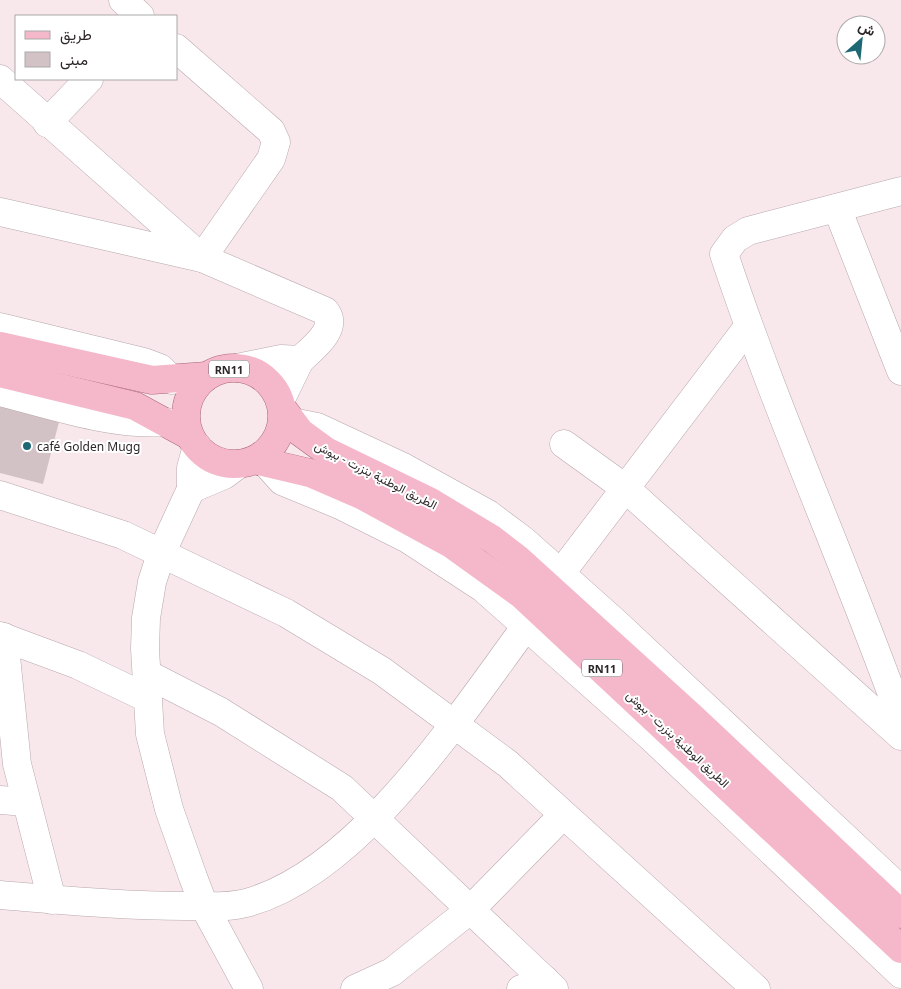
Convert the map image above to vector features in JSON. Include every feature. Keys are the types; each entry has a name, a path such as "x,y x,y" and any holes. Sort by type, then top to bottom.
{"main road":[{"name":"RN11","path":"0,346 152,380 207,376 222,370 238,368 263,378 273,388 284,410"},
{"name":"RN11","path":"0,373 135,406 166,422 193,441 208,457 223,463 253,462"},
{"name":"RN11","path":"193,441 186,423 186,410 190,397 197,385 207,376"},
{"path":"253,462 267,451 277,439 284,410"},
{"name":"الطريق الوطنية بنزرت - ببوش","path":"284,410 300,432 326,451 429,501 492,539 518,559 693,718 901,914"},
{"name":"الطريق الوطنية بنزرت - ببوش","path":"253,462 294,468 324,478 396,513 451,544 522,595 901,949"}],"street":[{"path":"123,0 139,15"},
{"path":"178,50 270,131 276,142 271,159 202,258"},
{"path":"0,79 47,123 202,258"},
{"path":"47,123 88,80"},
{"path":"901,191 748,231 727,247 724,254 748,327 866,620 901,719"},
{"path":"837,208 901,371"},
{"path":"0,212 202,258 325,311 328,314 329,326 324,336 300,360 284,410 448,491 488,514 524,541 901,890"},
{"path":"0,327 144,362 160,368 172,380"},
{"path":"560,573 748,327"},
{"path":"238,368 281,359 300,360"},
{"path":"0,392 108,418 146,424 166,422"},
{"path":"193,441 191,489 161,554 152,582 146,618 144,634 150,734 169,809 204,906 249,989"},
{"path":"564,444 625,488 901,736"},
{"path":"191,489 253,462 292,486 340,505 408,539 483,588 651,737 901,974"},
{"path":"0,495 123,534 286,614 382,671 508,764 756,989"},
{"path":"0,895 52,900 204,906 246,903 290,884 320,868 374,818 453,724 526,625"},
{"path":"52,900 13,801 2,637 78,665 147,686 221,712 307,764 342,788 471,909 540,986"},
{"path":"354,989 397,981 563,815"}],"building":[{"name":"café Golden Mugg","path":"0,404 60,418 43,484 0,473"}],"place":[{"name":"café Golden Mugg","path":"27,446"}]}
